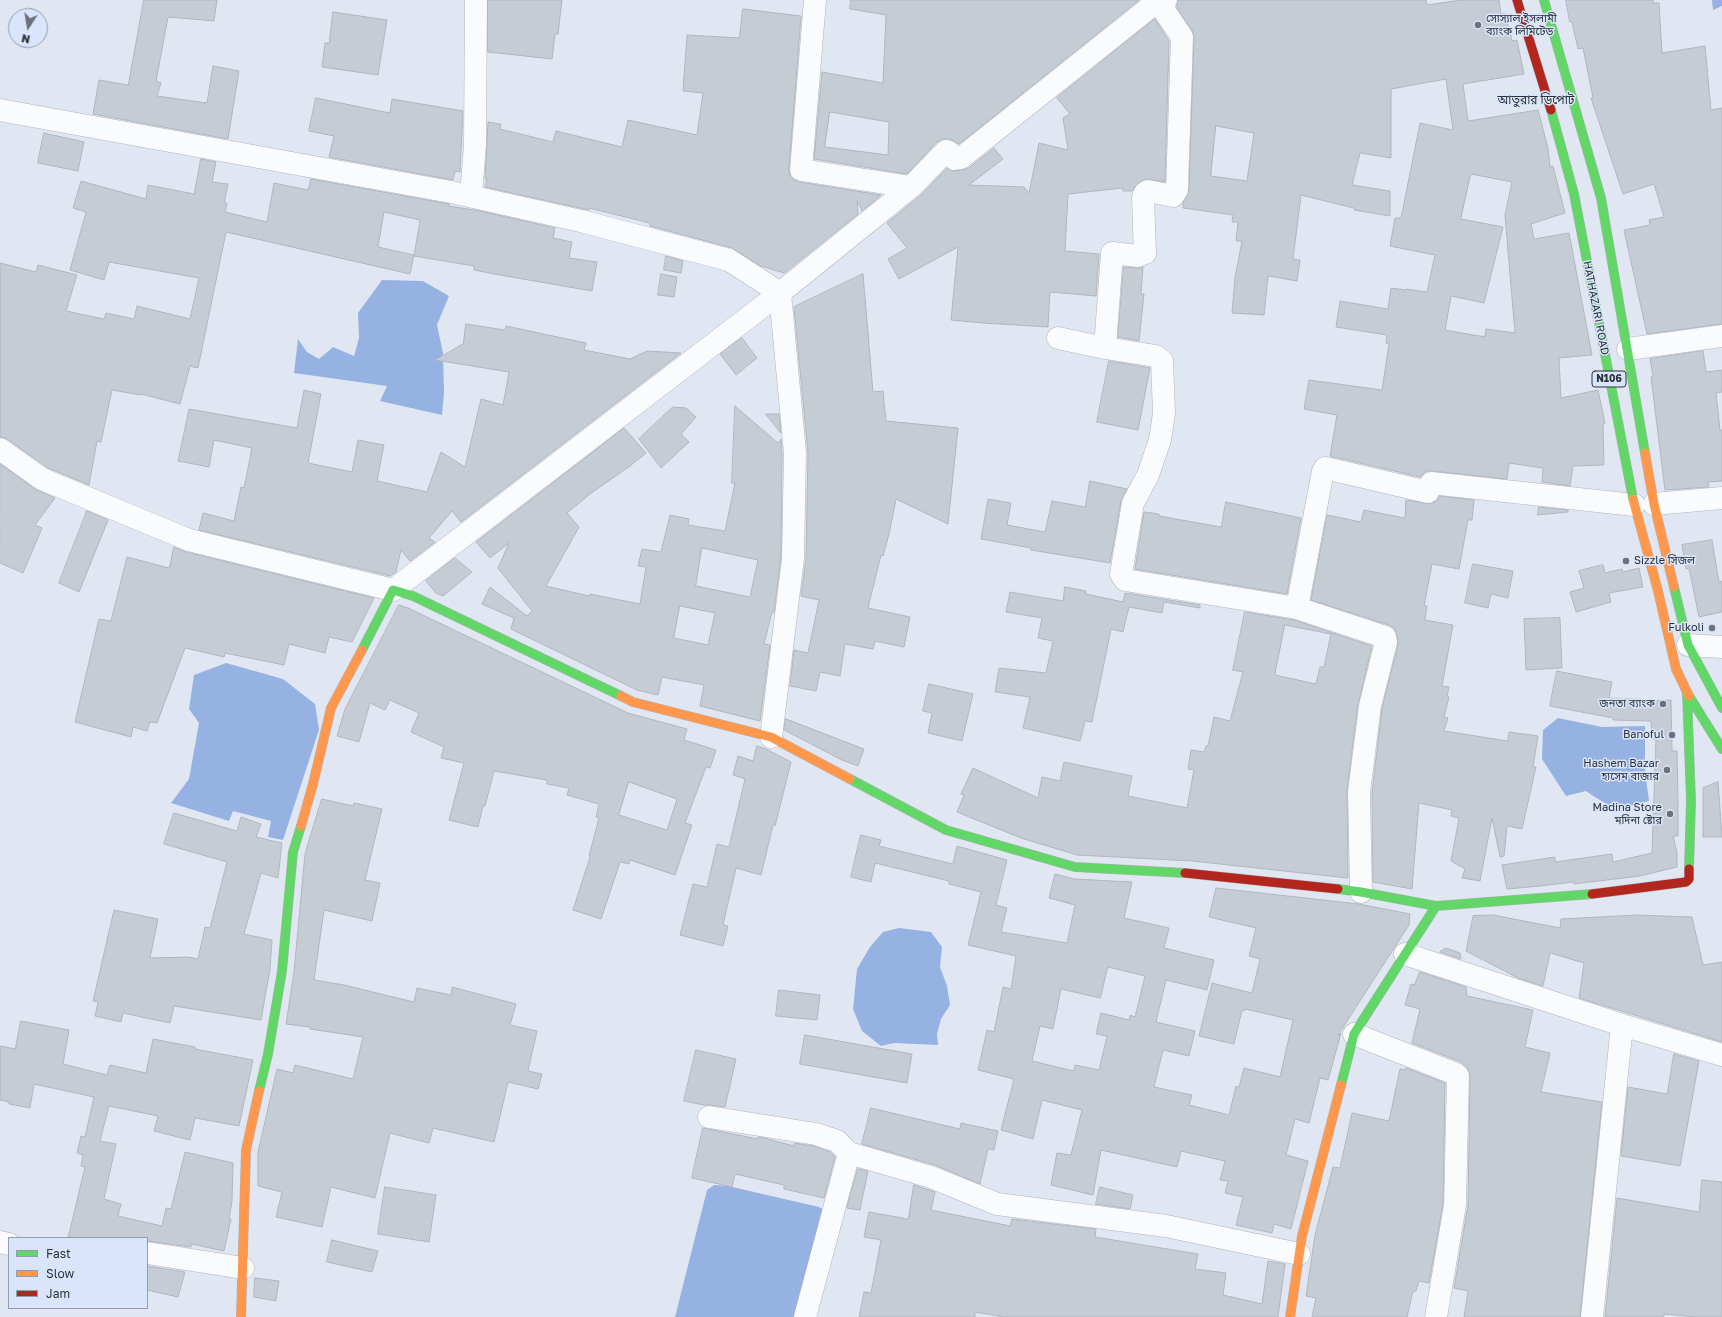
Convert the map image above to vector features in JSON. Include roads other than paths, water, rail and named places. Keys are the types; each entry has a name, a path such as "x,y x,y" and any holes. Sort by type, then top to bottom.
{"main road":[{"name":"HATHAZARI ROAD","path":"1517,0 1543,82 1574,194 1617,423 1688,645 1722,708"},
{"name":"HATHAZARI ROAD","path":"1544,0 1601,198 1628,348 1635,398 1644,504 1658,591 1676,669 1687,693 1722,749"},
{"path":"241,1317 246,1150 268,1054 282,971 293,852 313,784 331,708 393,590 413,596 633,702 771,737 946,830 1075,867 1191,873 1361,892 1436,906 1569,897 1686,882 1689,879 1691,801 1687,693"},
{"path":"1290,1317 1302,1236 1354,1034 1436,906"}],"street":[{"path":"471,196 475,145 476,0"},
{"path":"815,0 801,170 911,187"},
{"path":"0,449 42,479 189,540 393,590 780,293 911,187 946,151 949,152 955,159 961,158 1159,0"},
{"path":"1105,348 1112,253 1138,256 1145,253 1143,197 1145,192 1148,191 1173,196 1177,190 1182,37 1165,12 1164,3 1166,0"},
{"path":"0,110 471,196 581,221 729,260 780,293"},
{"path":"771,737 793,558 795,454 780,293"},
{"path":"1628,348 1722,336"},
{"path":"1058,338 1105,348 1156,356 1162,361 1164,413 1160,440 1148,475 1133,503 1121,574 1122,578 1125,580 1297,608 1384,637 1386,642 1370,706 1359,792 1361,892"},
{"path":"1297,608 1323,471 1325,468 1428,492 1431,483 1644,504 1722,498"},
{"path":"1688,645 1722,647"},
{"path":"1405,954 1622,1025 1722,1054"},
{"path":"1592,1317 1622,1025"},
{"path":"1354,1034 1458,1076 1455,1205 1436,1317"},
{"path":"709,1117 823,1136 837,1141 849,1153 930,1177 998,1204 1166,1226 1299,1254"},
{"path":"806,1317 849,1153"},
{"path":"148,1253 243,1268"}],"water":[{"path":"1712,0 1722,0 1722,6 1713,10"},
{"path":"382,280 423,281 449,296 437,325 443,353 444,393 442,415 380,401 387,386 294,373 298,339 307,352 319,359 333,347 354,356 359,338 358,313"},
{"path":"226,663 283,679 315,704 319,730 283,840 268,837 271,821 233,811 229,821 171,803 189,779 199,723 189,709 194,675"},
{"path":"1558,718 1602,727 1645,726 1645,771 1649,801 1622,807 1603,802 1586,791 1566,796 1542,759 1543,730"},
{"path":"899,928 931,932 942,947 940,967 947,986 950,1005 941,1019 937,1034 938,1045 894,1043 881,1046 862,1031 853,1009 857,969 870,947 883,932"},
{"path":"714,1185 728,1186 819,1207 824,1210 797,1317 675,1317 707,1190"}],"place":[{"name":"সোস্যাল ইসলামী ব্যাংক লিমিটেড","path":"1478,25"},
{"name":"Sizzle সিজল","path":"1626,561"},
{"name":"Fulkoli","path":"1712,628"},
{"name":"জনতা ব্যাংক","path":"1663,704"},
{"name":"Banoful","path":"1672,735"},
{"name":"Hashem Bazar হাসেম বাজার","path":"1667,770"},
{"name":"Madina Store মদিনা ষ্টোর","path":"1670,814"}],"district":[{"name":"আতুরার ডিপোট","path":"1536,100"}]}
